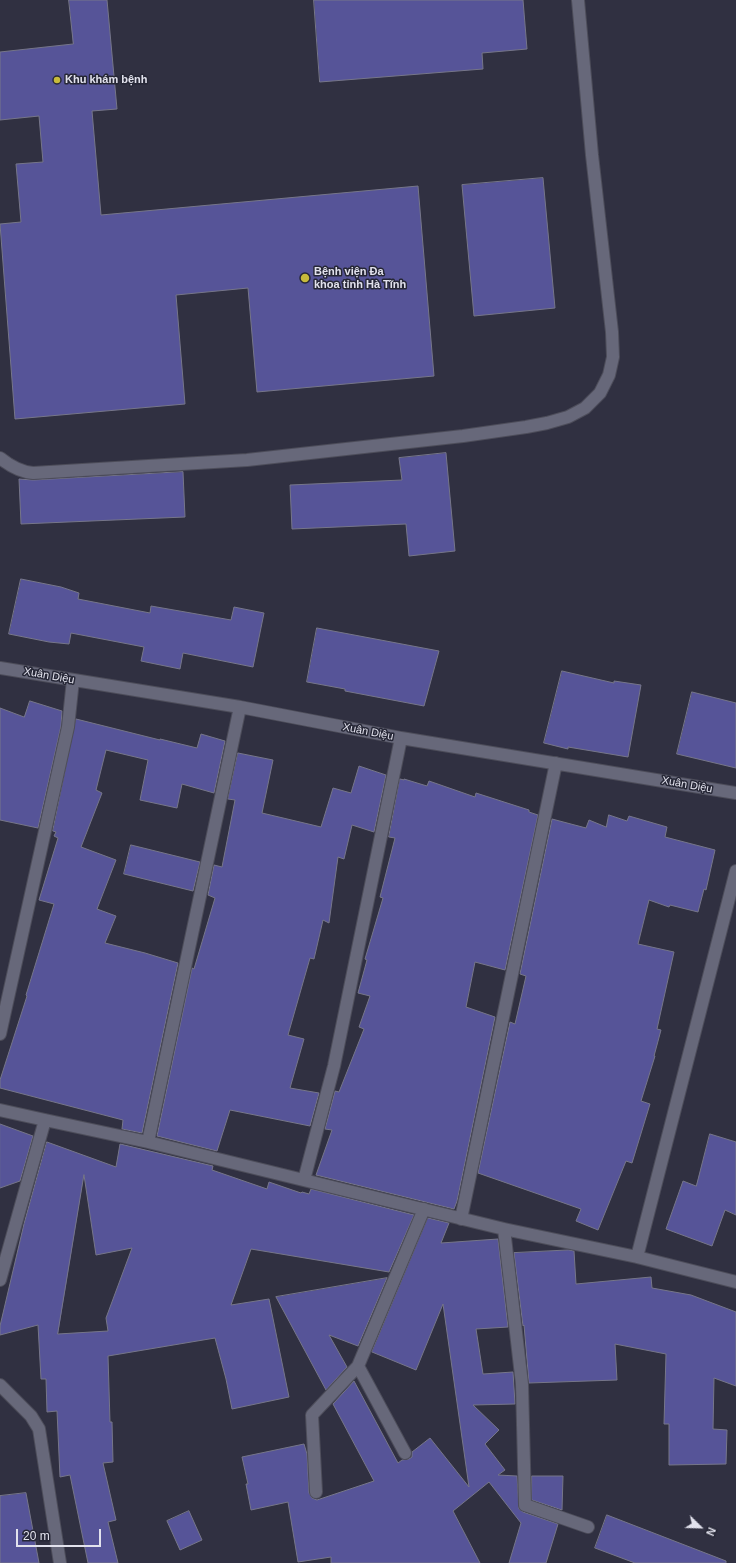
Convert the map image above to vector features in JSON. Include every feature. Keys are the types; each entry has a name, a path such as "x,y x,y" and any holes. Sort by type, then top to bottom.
{"street":[{"path":"0,458 9,466 25,472 33,473 246,460 463,436 526,427 568,417 585,408 600,393 610,375 613,357 612,332 592,155 578,0"},
{"name":"Xuân Diệu","path":"0,668 240,707 401,738 736,793"},
{"path":"0,1034 68,727 73,680"},
{"path":"148,1142 240,707"},
{"path":"304,1180 334,1066 401,738"},
{"path":"461,1218 556,763"},
{"path":"637,1257 736,871"},
{"path":"0,1110 148,1142 504,1229 637,1257 736,1282"},
{"path":"0,1280 44,1120"},
{"path":"316,1492 312,1415 358,1366 424,1209"},
{"path":"504,1229 522,1384 525,1505 588,1527"},
{"path":"358,1366 405,1453"},
{"path":"0,1385 31,1416 39,1429 60,1563"}],"building":[{"path":"69,0 107,0 117,109 92,111 101,215 418,186 434,376 257,392 248,288 176,295 185,404 15,419 0,224 21,222 16,164 43,162 39,116 0,120 0,52 73,44"},
{"path":"314,0 523,0 527,49 482,53 483,69 320,82"},
{"path":"543,178 555,308 474,316 462,185"},
{"path":"446,453 455,551 409,556 406,524 292,529 290,485 402,480 399,458"},
{"path":"183,472 185,517 21,524 19,479 33,480"},
{"path":"21,579 61,587 79,593 78,599 150,613 151,606 231,620 234,607 264,613 253,667 183,653 180,669 141,661 144,647 71,633 69,644 49,642 9,634"},
{"path":"317,628 439,651 424,706 307,682"},
{"path":"562,671 614,683 614,681 641,685 628,757 568,747 568,749 544,743"},
{"path":"692,692 736,703 736,768 677,754"},
{"path":"30,701 62,711 61,726 38,828 0,820 0,708 24,717"},
{"path":"76,719 197,748 201,734 225,741 214,793 182,784 177,808 140,800 148,760 106,750 96,790 102,793 81,847 116,860 97,909 116,916 105,943 178,963 142,1133 122,1129 123,1120 0,1088 0,1080 54,904 39,900 58,838 54,836 56,832 53,831"},
{"path":"238,753 273,760 262,813 321,827 333,788 351,793 359,766 386,775 374,832 352,825 344,859 338,857 329,923 323,920 314,959 310,958 288,1035 304,1039 290,1088 319,1093 310,1126 230,1110 217,1151 157,1136 192,968 194,969 215,898 208,895 214,865 222,867 235,800 228,799"},
{"path":"400,779 427,786 429,781 475,797 476,793 529,810 529,812 538,815 505,970 475,962 466,1007 495,1017 457,1201 454,1209 316,1175 332,1130 325,1129 335,1091 339,1092 364,1029 359,1027 370,996 358,993 367,960 365,959 383,898 380,897 395,838 389,837"},
{"path":"609,815 627,821 629,816 667,827 665,837 715,850 706,890 704,889 698,912 670,905 669,907 649,900 638,944 674,952 657,1029 661,1030 655,1056 641,1101 650,1104 632,1163 626,1161 598,1230 576,1221 581,1209 478,1173 510,1022 515,1024 526,976 520,974 552,819 586,828 589,820 606,827"},
{"path":"131,845 200,862 193,891 124,874"},
{"path":"0,1124 33,1136 20,1181 0,1188"},
{"path":"710,1134 736,1142 736,1215 725,1210 712,1246 666,1229 683,1181 696,1186"},
{"path":"47,1142 116,1167 120,1144 213,1166 212,1170 267,1189 269,1182 301,1193 309,1194 311,1189 414,1215 389,1272 251,1249 231,1305 269,1299 289,1397 232,1409 215,1338 108,1356 113,1462 103,1463 116,1520 108,1522 118,1563 88,1563 70,1475 60,1477 57,1411 47,1412 46,1379 41,1379 38,1325 0,1335 0,1326 24,1224","holes":["84,1175 96,1255 132,1248 106,1318 108,1331 58,1334"]},
{"path":"428,1218 449,1223 441,1243 498,1239 508,1327 476,1329 483,1374 513,1372 515,1404 473,1405 499,1430 485,1444 505,1470 498,1475 517,1476 519,1509 523,1512 558,1524 546,1563 509,1563 521,1523 489,1482 453,1511 480,1563 331,1563 331,1557 298,1562 288,1502 251,1510 246,1484 248,1484 242,1457 304,1444 307,1454 309,1493 312,1498 317,1500 374,1481 333,1404 354,1381 398,1463 412,1457 412,1452 430,1438 469,1487 443,1304 416,1370 372,1352"},
{"path":"574,1251 576,1284 651,1277 652,1288 691,1295 736,1312 736,1386 714,1378 713,1429 727,1430 726,1464 669,1465 669,1424 664,1424 666,1354 615,1344 617,1380 529,1383 524,1325 523,1326 514,1253"},
{"path":"387,1278 358,1346 329,1335 347,1367 326,1390 276,1297"},
{"path":"532,1476 563,1476 562,1510 532,1500"},
{"path":"26,1493 39,1563 0,1563 0,1496"},
{"path":"189,1511 202,1540 180,1550 167,1521"},
{"path":"607,1515 726,1561 726,1563 635,1563 595,1548"}],"place":[{"name":"Khu khám bệnh","path":"57,80"},
{"name":"Bệnh viện Đa khoa tỉnh Hà Tĩnh","path":"305,278"}]}
